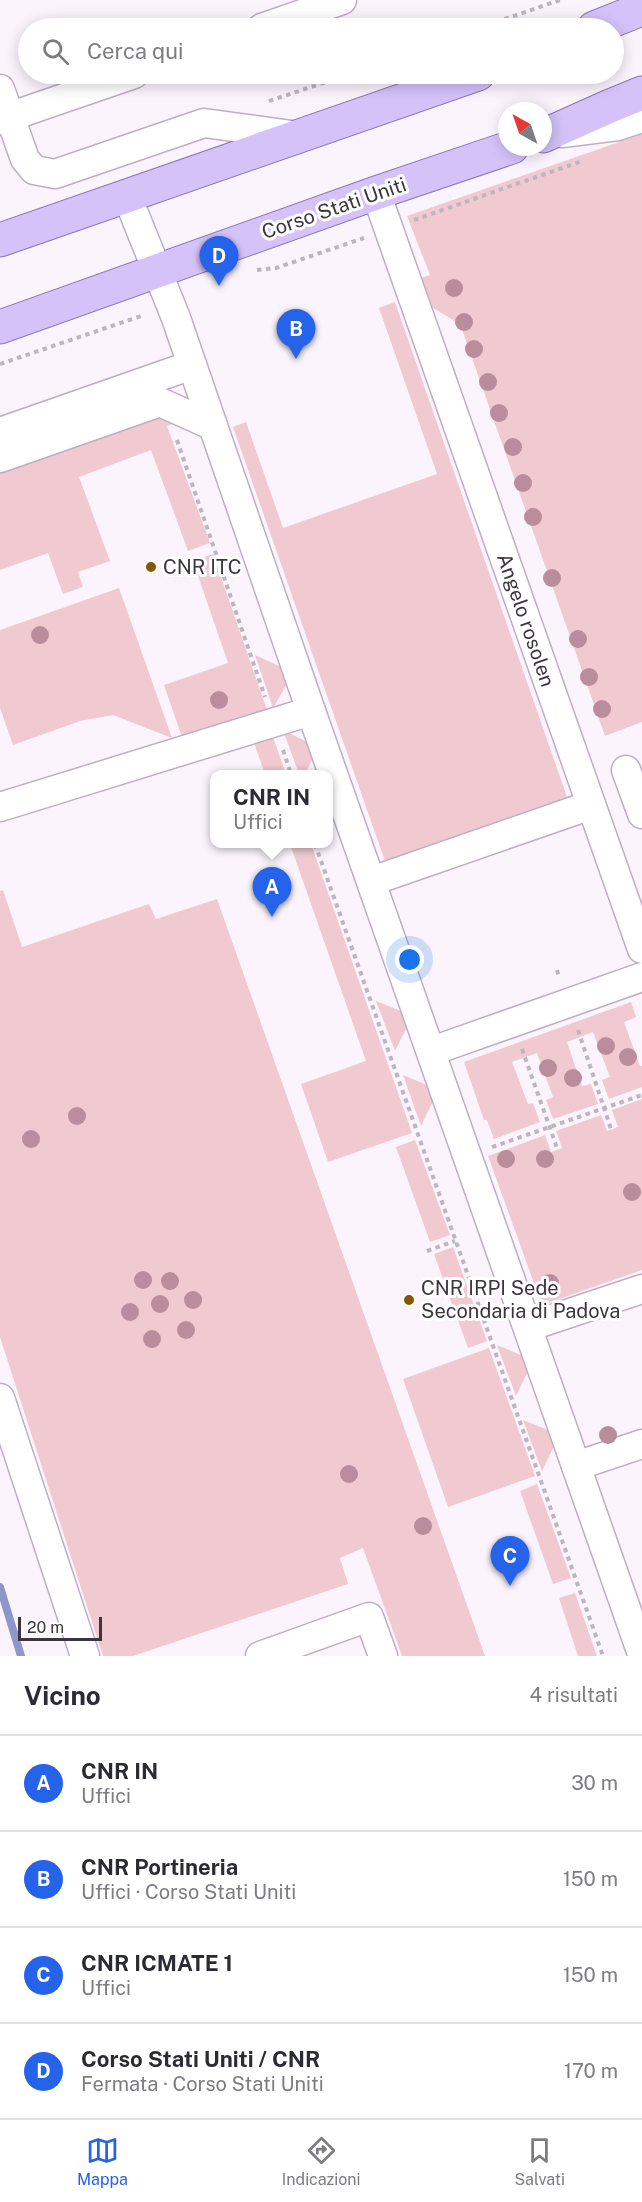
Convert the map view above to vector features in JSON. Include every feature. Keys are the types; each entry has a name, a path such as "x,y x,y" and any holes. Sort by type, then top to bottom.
{"main road":[{"path":"619,18 642,9"},
{"path":"0,240 449,84"},
{"path":"552,133 642,93"},
{"name":"Corso Stati Uniti","path":"0,327 498,152"}],"street":[{"path":"291,18 342,0"},
{"path":"5,119 105,84"},
{"path":"0,89 5,119 25,159 34,170 55,174 204,123 299,136"},
{"path":"552,135 618,126 642,118"},
{"name":"Angelo rosolen","path":"376,193 642,949"},
{"path":"127,195 176,318 332,770"},
{"path":"0,432 192,365"},
{"path":"0,458 160,402 213,426"},
{"path":"0,807 311,711"},
{"path":"626,770 642,814"},
{"path":"333,772 642,1653"},
{"path":"372,881 591,805"},
{"path":"432,1051 642,977"},
{"path":"528,1327 642,1289"},
{"path":"0,1398 85,1656"},
{"path":"576,1466 642,1444"},
{"path":"260,1656 369,1617 383,1656"}],"path":[{"path":"508,18 560,0"},
{"path":"408,223 585,160"},
{"path":"253,270 276,268 368,237"},
{"path":"0,364 150,313"},
{"path":"317,848 603,1656"},
{"path":"584,1044 611,1129"},
{"path":"526,1063 557,1148"},
{"path":"485,1149 642,1095"},
{"path":"427,1251 455,1241"}],"shaded area":[{"path":"642,134 642,722 605,736 460,324 433,308 421,278 430,275 407,216"},
{"path":"395,302 568,800 386,864 233,427 246,422 283,528 437,474 379,308"},
{"path":"183,406 188,418 167,426 210,543 188,551 151,450 79,477 110,561 78,572 83,587 63,594 48,553 0,570 0,473"},
{"path":"213,554 267,710 183,740 164,685 228,663 193,561"},
{"path":"119,588 172,738 113,715 80,721 13,745 0,708 0,630"},
{"path":"255,655 281,667 287,684 273,708"},
{"path":"283,730 307,742 313,758 307,770 298,770"},
{"path":"273,737 285,770 264,770 254,743"},
{"path":"291,848 312,848 412,1133 328,1162 301,1084 366,1061"},
{"path":"3,890 22,947 149,904 156,919 217,899 485,1656 402,1656 363,1548 340,1558 348,1584 133,1656 103,1656 0,1337 0,891"},
{"path":"376,1001 401,1011 407,1027 395,1051"},
{"path":"631,1002 636,1017 624,1022 640,1066 642,1066 642,1087 609,1099 602,1080 610,1077 593,1032 567,1042 582,1086 591,1084 598,1104 553,1119 546,1100 553,1097 537,1053 512,1062 528,1104 533,1103 540,1122 494,1139 487,1120 484,1120 464,1062"},
{"path":"403,1075 427,1085 433,1101 421,1126"},
{"path":"642,1099 642,1270 542,1305 488,1156 545,1135 551,1152 562,1148 556,1131 601,1115 607,1131 618,1127 612,1110"},
{"path":"415,1140 450,1235 430,1242 396,1147"},
{"path":"453,1247 487,1341 468,1348 434,1254"},
{"path":"497,1345 521,1355 528,1371 516,1396"},
{"path":"489,1348 535,1476 448,1507 403,1379"},
{"path":"523,1420 548,1430 554,1446 542,1471"},
{"path":"537,1484 571,1578 553,1584 520,1491"},
{"path":"575,1593 597,1656 578,1656 559,1598"}],"waterway":[{"path":"0,1587 21,1656"}],"place":[{"name":"Corso Stati Uniti / CNR","path":"219,286"},
{"name":"CNR Portineria","path":"296,359"},
{"name":"CNR ITC","path":"151,567"},
{"name":"CNR IN","path":"272,917"},
{"name":"CNR IRPI Sede Secondaria di Padova","path":"409,1300"},
{"name":"CNR ICMATE 1","path":"510,1586"}]}
